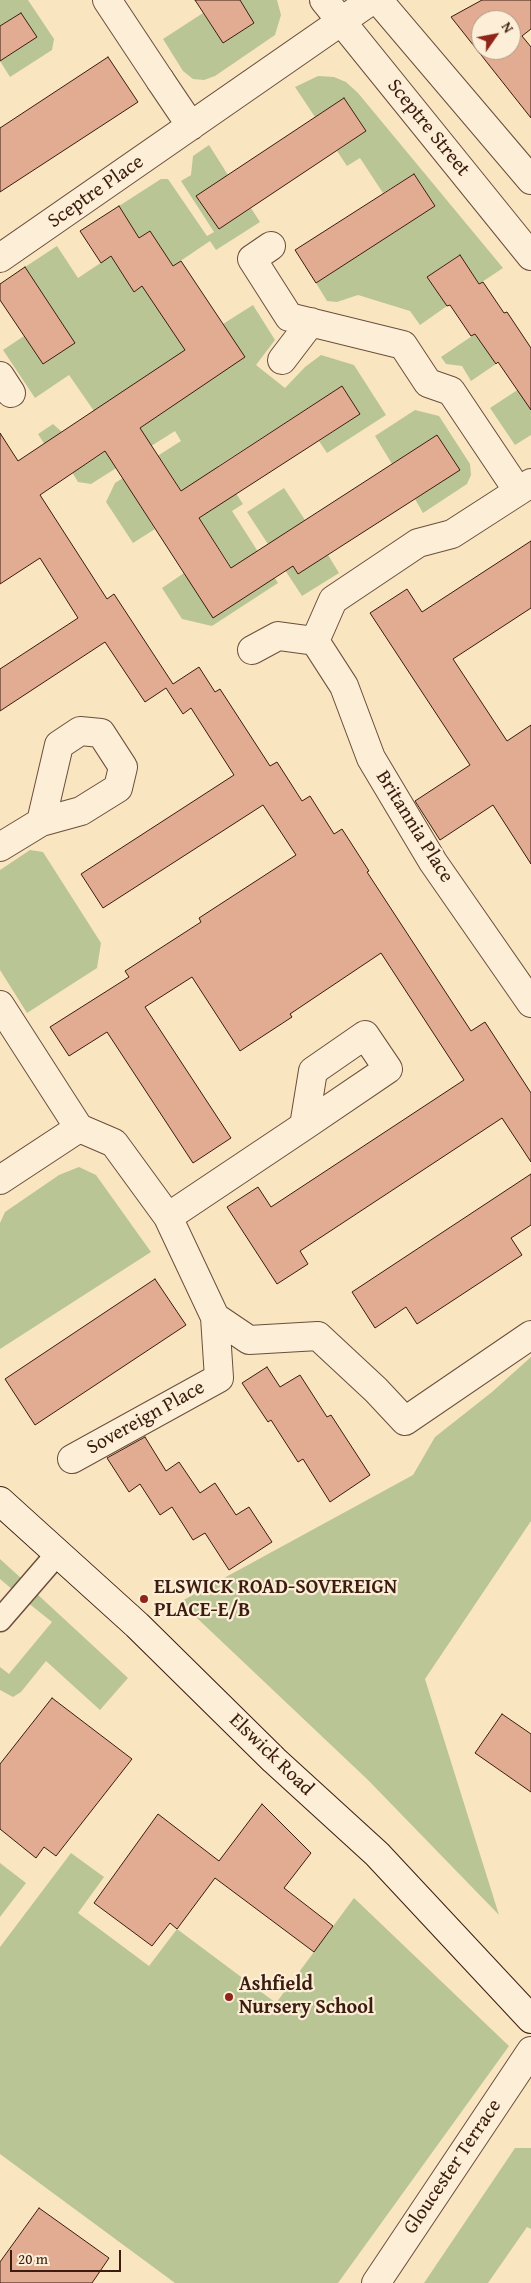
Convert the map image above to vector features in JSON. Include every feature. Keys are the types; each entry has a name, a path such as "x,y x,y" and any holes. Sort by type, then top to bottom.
{"street":[{"path":"107,0 191,126"},
{"name":"Sceptre Street","path":"324,0 531,256"},
{"name":"Sceptre Place","path":"0,258 372,0"},
{"path":"378,0 529,174"},
{"path":"252,650 278,636 315,641 333,600 418,543 452,534 524,487 451,391 428,383 402,345 289,317 252,259 271,246"},
{"path":"282,360 311,322"},
{"name":"Britannia Place","path":"315,641 344,686 371,758 434,862 531,1003"},
{"path":"0,848 41,822"},
{"path":"0,1005 78,1128 0,1180"},
{"path":"168,1217 304,1126"},
{"name":"Sovereign Place","path":"72,1459 219,1378 215,1317 168,1217 114,1143 78,1128"},
{"path":"215,1317 249,1340 318,1336 376,1390 405,1421 531,1335"},
{"name":"Elswick Road","path":"0,1501 137,1625 274,1760 378,1854 531,2019"},
{"name":"Gloucester Terrace","path":"376,2283 531,2051"}],"lane":[{"path":"0,1620 58,1553"}],"green space":[{"path":"0,0 28,0 54,39 52,50 10,77 0,61 37,37 21,13 0,26"},
{"path":"240,0 277,0 281,15 275,35 215,76 204,80 193,79 183,71 163,39 203,13 223,43 254,23"},
{"path":"318,76 334,77 346,82 358,93 503,268 479,284 459,255 427,277 447,306 420,325 410,311 358,295 337,302 327,301 316,283 435,206 414,174 383,193 360,158 347,166 337,151 366,131 344,98 315,117 295,87"},
{"path":"209,145 228,175 197,196 219,229 251,208 260,222 216,250 210,241 173,266 150,231 139,238 119,206 161,179 168,179 207,236 214,232 181,181 191,175 193,156"},
{"path":"57,246 78,278 111,256 134,292 143,285 223,324 253,305 275,340 256,365 285,388 305,367 321,355 354,365 386,415 327,453 319,441 360,414 342,386 218,466 243,504 232,511 278,583 212,626 182,619 162,588 184,573 249,594 161,460 126,483 155,529 133,543 106,502 115,483 181,441 175,431 91,484 78,482 66,462 55,460 38,434 53,424 62,432 85,465 174,405 153,372 94,411 69,375 35,398 3,350 24,336 43,364 75,343 25,267"},
{"path":"475,334 496,364 471,381 462,366 446,364 441,357"},
{"path":"522,387 531,400 531,435 515,445 490,408"},
{"path":"415,410 439,416 470,464 471,475 467,484 423,513 415,499 459,470 437,435 392,464 375,436"},
{"path":"284,488 305,520 276,539 298,574 328,555 339,573 302,596 247,512"},
{"path":"30,850 43,852 101,943 97,968 27,1013 0,970 0,870"},
{"path":"79,1167 96,1175 151,1252 0,1349 0,1223 5,1212 59,1175"},
{"path":"531,1357 531,1521 425,1679 499,1915 368,1780 180,1602 413,1475 435,1437 492,1392"},
{"path":"0,1559 22,1579 13,1590 0,1579"},
{"path":"36,1593 128,1678 100,1710 46,1661 21,1692 13,1697 0,1690 0,1667 9,1674 52,1622 27,1602"},
{"name":"Ashfield Nursery School","path":"71,1853 104,1877 78,1913 149,1966 177,1929 276,2003 354,1898 509,2046 338,2283 175,2283 0,2154 0,1947"},
{"path":"0,1863 26,1883 0,1917"},
{"path":"515,2148 531,2148 531,2229 527,2227 488,2283 424,2283"}],"building":[{"path":"195,0 240,0 254,23 223,43"},
{"path":"482,0 531,0 531,29 522,36 531,47 531,118 485,60 521,60 521,10 471,10 471,42 451,17"},
{"path":"21,13 37,37 0,61 0,26"},
{"path":"108,57 138,102 0,192 0,128"},
{"path":"344,98 366,131 219,229 196,196"},
{"path":"414,174 435,206 316,283 295,250"},
{"path":"119,206 139,238 150,231 173,266 181,261 245,357 140,428 181,491 342,386 360,414 199,518 231,568 437,435 460,470 298,574 293,566 213,618 105,451 40,495 107,599 114,594 173,684 199,667 215,692 220,689 270,766 277,762 302,801 310,796 334,834 342,829 369,871 367,872 471,1031 485,1022 531,1093 531,1162 502,1118 300,1251 308,1264 277,1284 227,1207 258,1187 271,1207 464,1080 381,953 290,1014 292,1017 240,1051 192,977 145,1007 231,1138 193,1163 107,1032 69,1056 50,1027 129,977 125,971 201,922 199,918 296,855 263,805 103,908 81,874 234,775 191,708 183,714 166,688 145,702 105,642 0,711 0,669 78,618 40,558 0,584 0,433 18,461 185,350 142,286 134,292 111,256 101,263 80,231"},
{"path":"460,255 479,284 483,282 504,313 507,312 531,348 531,410 498,362 496,364 475,334 471,336 450,305 447,306 427,277"},
{"path":"25,267 75,343 43,364 0,300 0,284"},
{"path":"531,541 531,608 453,659 507,741 531,725 531,864 493,805 440,840 415,801 470,765 370,613 407,589 422,612"},
{"path":"531,1174 531,1225 511,1238 522,1255 417,1324 406,1307 375,1328 352,1292"},
{"path":"155,1279 186,1325 35,1425 5,1379"},
{"path":"267,1367 280,1387 300,1375 327,1417 331,1415 370,1475 330,1502 303,1459 298,1462 271,1420 268,1422 242,1383"},
{"path":"145,1437 166,1471 179,1462 200,1493 215,1483 236,1515 249,1507 272,1542 229,1570 205,1533 193,1540 172,1507 160,1515 140,1484 129,1492 107,1458"},
{"path":"52,1698 132,1759 56,1856 44,1847 36,1858 0,1829 0,1764"},
{"path":"502,1714 531,1734 531,1792 475,1753"},
{"path":"262,1804 311,1853 284,1888 333,1926 314,1952 215,1878 177,1929 170,1923 152,1946 94,1903 158,1814 219,1861"},
{"path":"39,2208 109,2258 92,2283 0,2283 0,2262"}],"place":[{"name":"ELSWICK ROAD-SOVEREIGN PLACE-E/B","path":"144,1599"},
{"name":"Ashfield Nursery School","path":"229,1997"}]}
